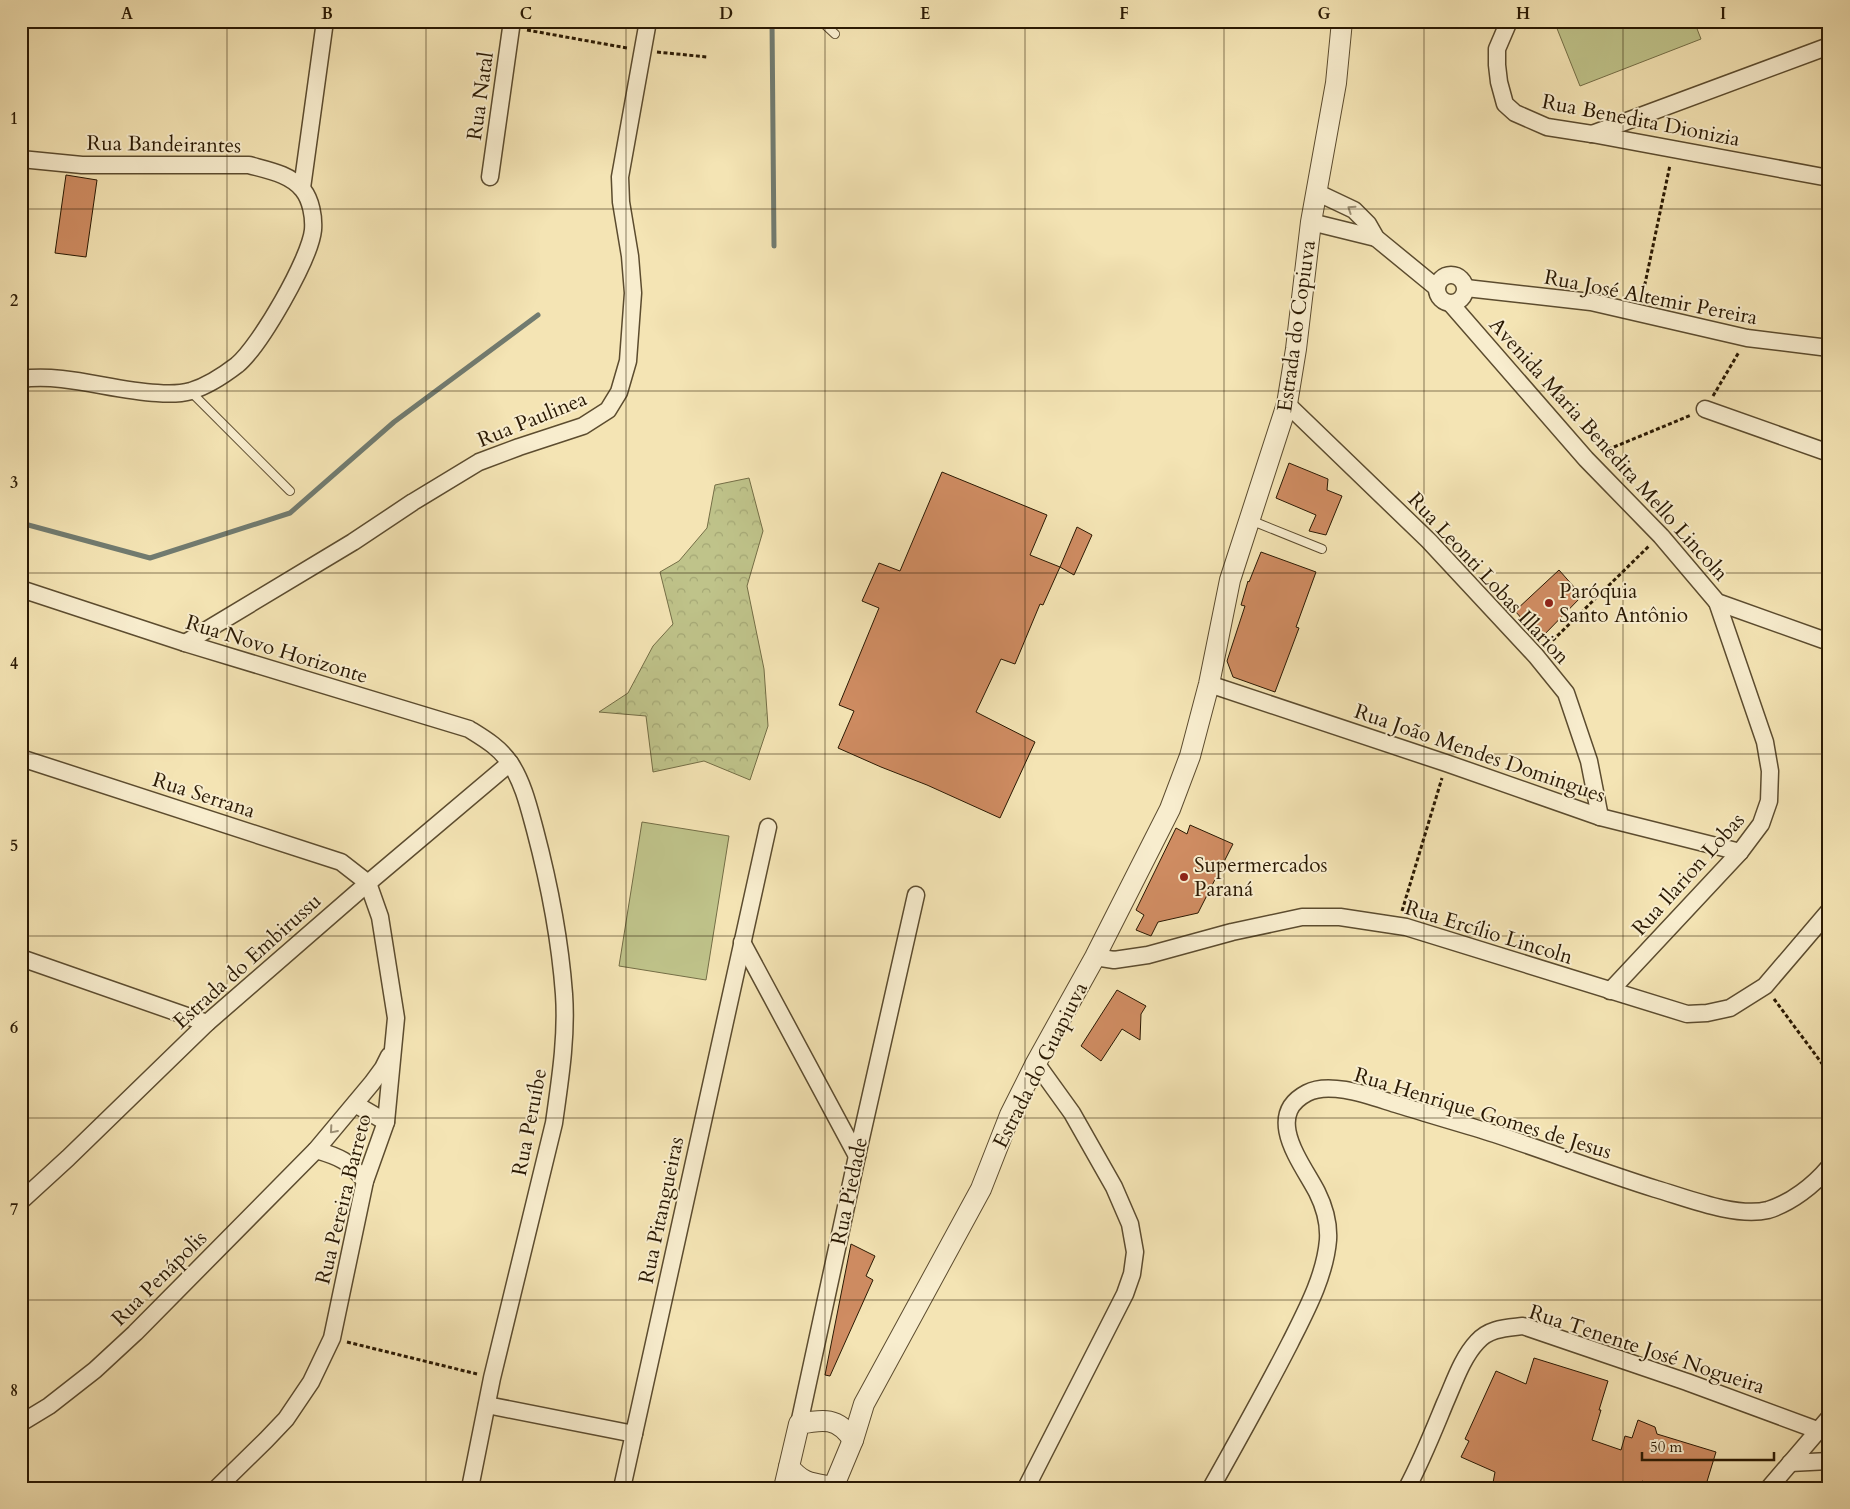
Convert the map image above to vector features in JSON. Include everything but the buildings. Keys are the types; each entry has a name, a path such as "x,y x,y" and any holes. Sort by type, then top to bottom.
{"street":[{"path":"21,379 35,377 70,380 136,392 168,394 190,391 213,381 238,364 265,330 297,275 309,248 313,230 309,199 302,188 325,21"},
{"name":"Rua Paulinea","path":"185,643 353,542 413,502 480,462 583,426 608,410 619,392 628,361 633,293 621,202 620,177 648,21"},
{"name":"Estrada do Copiuva","path":"1209,684 1230,580 1288,404 1311,222 1336,83 1342,21"},
{"name":"Rua Benedita Dionizia","path":"1509,21 1497,49 1499,82 1505,104 1515,113 1547,127 1829,178"},
{"name":"Rua Natal","path":"490,177 512,24"},
{"path":"1592,134 1829,46"},
{"name":"Rua Bandeirantes","path":"21,159 82,164 249,165 270,170 289,178 302,188"},
{"path":"1316,192 1354,210 1368,224 1376,238 1437,288"},
{"path":"1311,222 1376,238"},
{"path":"1449,275 1458,276 1466,288 1463,298 1451,304 1439,297 1437,288 1440,279 1449,275"},
{"name":"Rua José Altemir Pereira","path":"1466,288 1591,302 1747,338 1829,348"},
{"name":"Avenida Maria Benedita Mello Lincoln","path":"1451,304 1586,459 1661,536 1717,602 1829,642"},
{"name":"Rua Leonti Lobas Illarion","path":"1288,404 1429,541 1536,656 1566,693 1589,761 1600,817"},
{"path":"1705,409 1829,453"},
{"name":"Rua Novo Horizonte","path":"21,589 185,643 469,729 494,744 510,763"},
{"name":"Rua Ilarion Lobas","path":"1610,991 1740,852 1762,824 1769,801 1770,771 1765,742 1717,602"},
{"name":"Rua João Mendes Domingues","path":"1209,684 1446,763 1600,817 1740,852"},
{"name":"Estrada do Guapiuva","path":"833,1487 854,1440 864,1404 981,1188 1010,1115 1036,1063 1096,957 1170,809 1190,756 1209,684"},
{"name":"Rua Serrana","path":"21,758 341,862 368,883"},
{"name":"Estrada do Embirussu","path":"21,1201 207,1023 510,763"},
{"name":"Rua Peruíbe","path":"472,1481 492,1378 554,1123 564,1037 564,995 550,894 526,797 510,763"},
{"name":"Rua Pitangueiras","path":"622,1488 768,827"},
{"name":"Rua Pereira Barreto","path":"217,1488 286,1418 311,1382 332,1338 365,1181 386,1122 396,1018 380,916 368,883"},
{"name":"Rua Piedade","path":"784,1488 916,895"},
{"name":"Rua Ercílio Lincoln","path":"1096,957 1114,960 1148,955 1232,932 1302,917 1340,916 1398,926 1687,1014 1706,1013 1730,1008 1764,986 1829,910"},
{"path":"742,942 857,1156"},
{"path":"21,958 207,1023"},
{"name":"Rua Penápolis","path":"21,1423 49,1406 95,1370 136,1333 316,1150 383,1068 392,1049"},
{"path":"1026,1488 1125,1294 1132,1274 1135,1252 1130,1224 1114,1187 1072,1112 1036,1063"},
{"name":"Rua Henrique Gomes de Jesus","path":"1211,1488 1295,1334 1325,1260 1328,1238 1326,1216 1318,1194 1287,1134 1287,1117 1295,1101 1310,1091 1330,1089 1356,1092 1493,1134 1606,1173 1714,1207 1750,1211 1767,1210 1789,1200 1809,1186 1829,1167"},
{"path":"355,1104 386,1122"},
{"path":"316,1150 344,1160 354,1167 365,1181"},
{"name":"Rua Tenente José Nogueira","path":"1407,1488 1420,1464 1466,1358 1478,1341 1498,1328 1523,1326 1688,1382 1817,1430"},
{"path":"799,1424 830,1420 864,1404"},
{"path":"487,1405 634,1434"},
{"path":"1769,1488 1829,1418"},
{"path":"830,1420 841,1426 854,1440"},
{"path":"1790,1463 1829,1461"},
{"path":"789,1467 796,1476 805,1482 833,1487"},
{"path":"458,1488 472,1481"}],"lane":[{"path":"821,21 835,34"},
{"path":"190,391 290,491"},
{"path":"1250,520 1322,550"}],"path":[{"path":"483,21 512,24 643,51 707,57"},
{"path":"1638,313 1674,149"},
{"path":"1586,459 1705,409 1747,338"},
{"path":"1536,656 1661,536"},
{"path":"1398,926 1446,763"},
{"path":"1764,986 1829,1073"},
{"path":"332,1338 492,1378"}],"green space":[{"path":"1554,21 1694,21 1701,39 1580,86"},
{"path":"749,478 763,531 747,586 764,669 768,726 750,780 704,761 653,772 646,716 599,712 628,693 653,646 673,624 660,572 679,561 707,528 715,485"},
{"path":"642,822 729,836 706,980 619,966"}],"waterway":[{"path":"772,21 774,246"},
{"path":"21,523 150,558 290,513 394,422 538,315"}],"place":[{"name":"Paróquia Santo Antônio","path":"1549,603"},
{"name":"Supermercados Paraná","path":"1184,877"}]}
